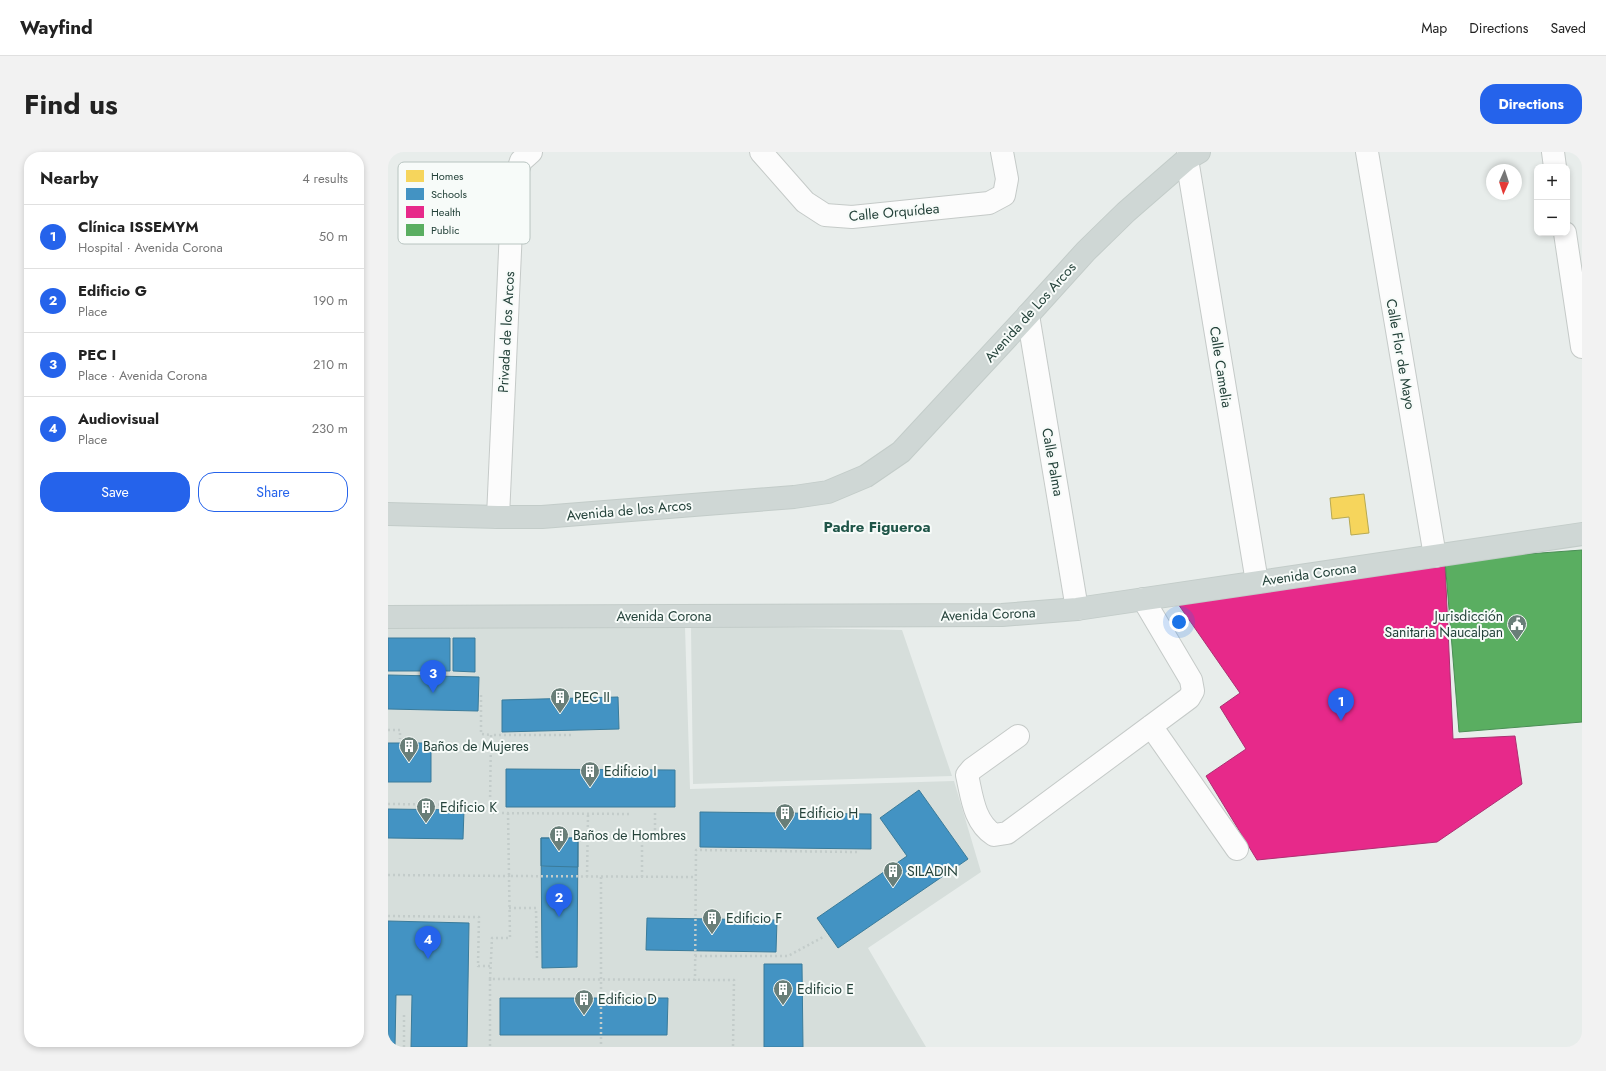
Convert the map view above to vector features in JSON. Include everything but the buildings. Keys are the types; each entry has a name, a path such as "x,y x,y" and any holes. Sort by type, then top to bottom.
{"main road":[{"name":"Avenida de Los Arcos","path":"866,476 901,452 1086,251 1126,212 1192,154"},
{"name":"Avenida de los Arcos","path":"388,514 542,517 794,497 828,492 866,476"},
{"name":"Avenida Corona","path":"388,617 1002,615 1077,609 1582,534"}],"street":[{"name":"Privada de los Arcos","path":"522,162 531,152"},
{"name":"Calle Orquídea","path":"761,152 805,202 825,215 852,217 989,203 1004,195 1007,180 1002,152"},
{"name":"Calle Flor de Mayo","path":"1367,152 1435,556"},
{"path":"1553,152 1555,164"},
{"name":"Calle Camelia","path":"1192,154 1257,582"},
{"path":"1565,236 1582,347"},
{"name":"Privada de los Arcos","path":"498,517 510,244"},
{"name":"Calle Palma","path":"1028,315 1077,609"},
{"path":"1018,736 972,769 967,776 973,806 985,829 994,835 1007,833 1189,698 1193,691 1191,680 1143,599"},
{"path":"1151,726 1237,849"}],"path":[{"path":"481,695 481,734 573,735"},
{"path":"388,730 400,730 400,739"},
{"path":"491,735 490,813 631,814"},
{"path":"388,804 490,805"},
{"path":"642,877 642,838 655,838 655,811"},
{"path":"490,1047 490,966 492,938 510,938 508,813"},
{"path":"587,877 588,814"},
{"path":"695,981 696,850 857,852"},
{"path":"388,875 695,877"},
{"path":"601,877 601,1047"},
{"path":"509,908 536,908 537,961"},
{"path":"388,916 479,917 478,966 490,966"},
{"path":"695,956 788,956 826,936"},
{"path":"490,979 734,980 733,1047"},
{"path":"404,1013 404,1047"}],"shaded area":[{"path":"388,623 685,627 690,789 954,781 981,872 868,948 926,1047 388,1047"},
{"path":"691,626 902,630 952,776 693,784"}],"place":[{"name":"Jurisdicción Sanitaria Naucalpan","path":"1517,641"},
{"name":"PEC I","path":"433,693"},
{"name":"PEC II","path":"560,714"},
{"name":"Clínica ISSEMYM","path":"1341,721"},
{"name":"Baños de Mujeres","path":"409,763"},
{"name":"Edificio I","path":"590,788"},
{"name":"Edificio K","path":"426,824"},
{"name":"Edificio H","path":"785,830"},
{"name":"Baños de Hombres","path":"559,852"},
{"name":"SILADIN","path":"893,888"},
{"name":"Edificio G","path":"559,917"},
{"name":"Edificio F","path":"712,935"},
{"name":"Audiovisual","path":"428,959"},
{"name":"Edificio E","path":"783,1006"},
{"name":"Edificio D","path":"584,1016"}],"district":[{"name":"Padre Figueroa","path":"877,527"}]}
